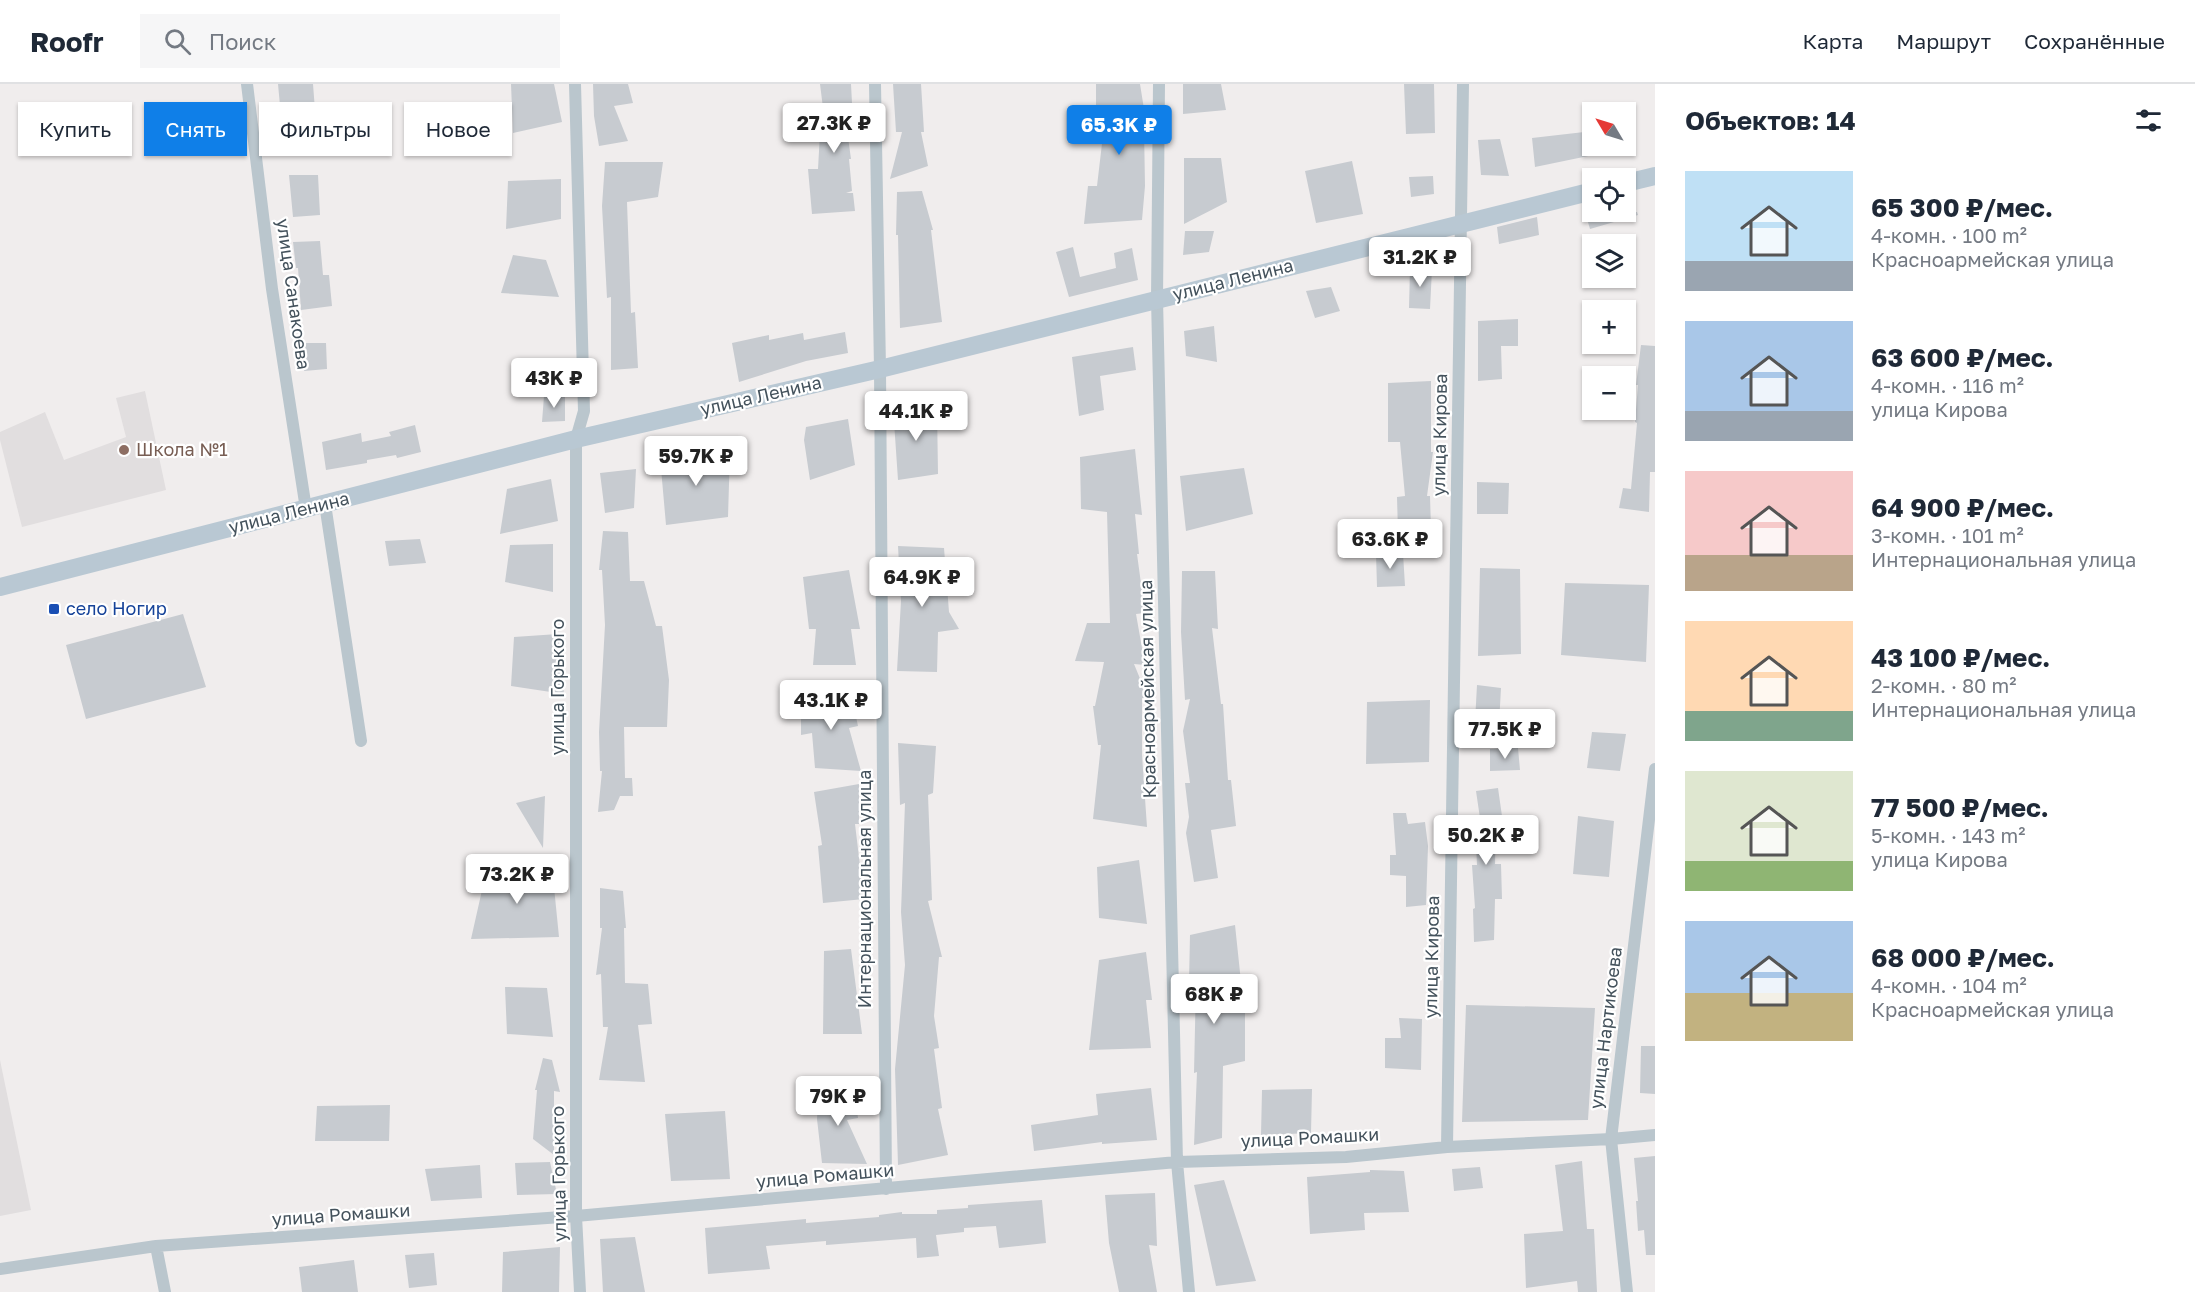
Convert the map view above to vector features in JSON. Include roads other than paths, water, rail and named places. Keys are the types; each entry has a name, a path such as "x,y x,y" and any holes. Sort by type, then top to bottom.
{"street":[{"name":"улица Санакоева","path":"248,84 272,289 306,509"},
{"name":"улица Горького","path":"575,84 584,411 576,438 576,1216 580,1292"},
{"name":"Интернациональная улица","path":"874,84 880,369 885,1189"},
{"name":"Красноармейская улица","path":"1159,84 1157,299 1177,1162 1189,1292"},
{"name":"улица Кирова","path":"1448,1147 1463,84"},
{"path":"1636,181 1655,176"},
{"name":"улица Ленина","path":"0,587 576,438 880,369 1582,194"},
{"path":"325,504 361,741"},
{"name":"улица Нартикоева","path":"1627,1292 1611,1139 1655,769"},
{"name":"улица Ромашки","path":"0,1269 156,1246 576,1216 1177,1162 1346,1157 1448,1147 1655,1135"},
{"path":"156,1246 165,1292"}],"place":[{"name":"Школа №1","path":"124,450"},
{"name":"село Ногир","path":"54,609"}]}
